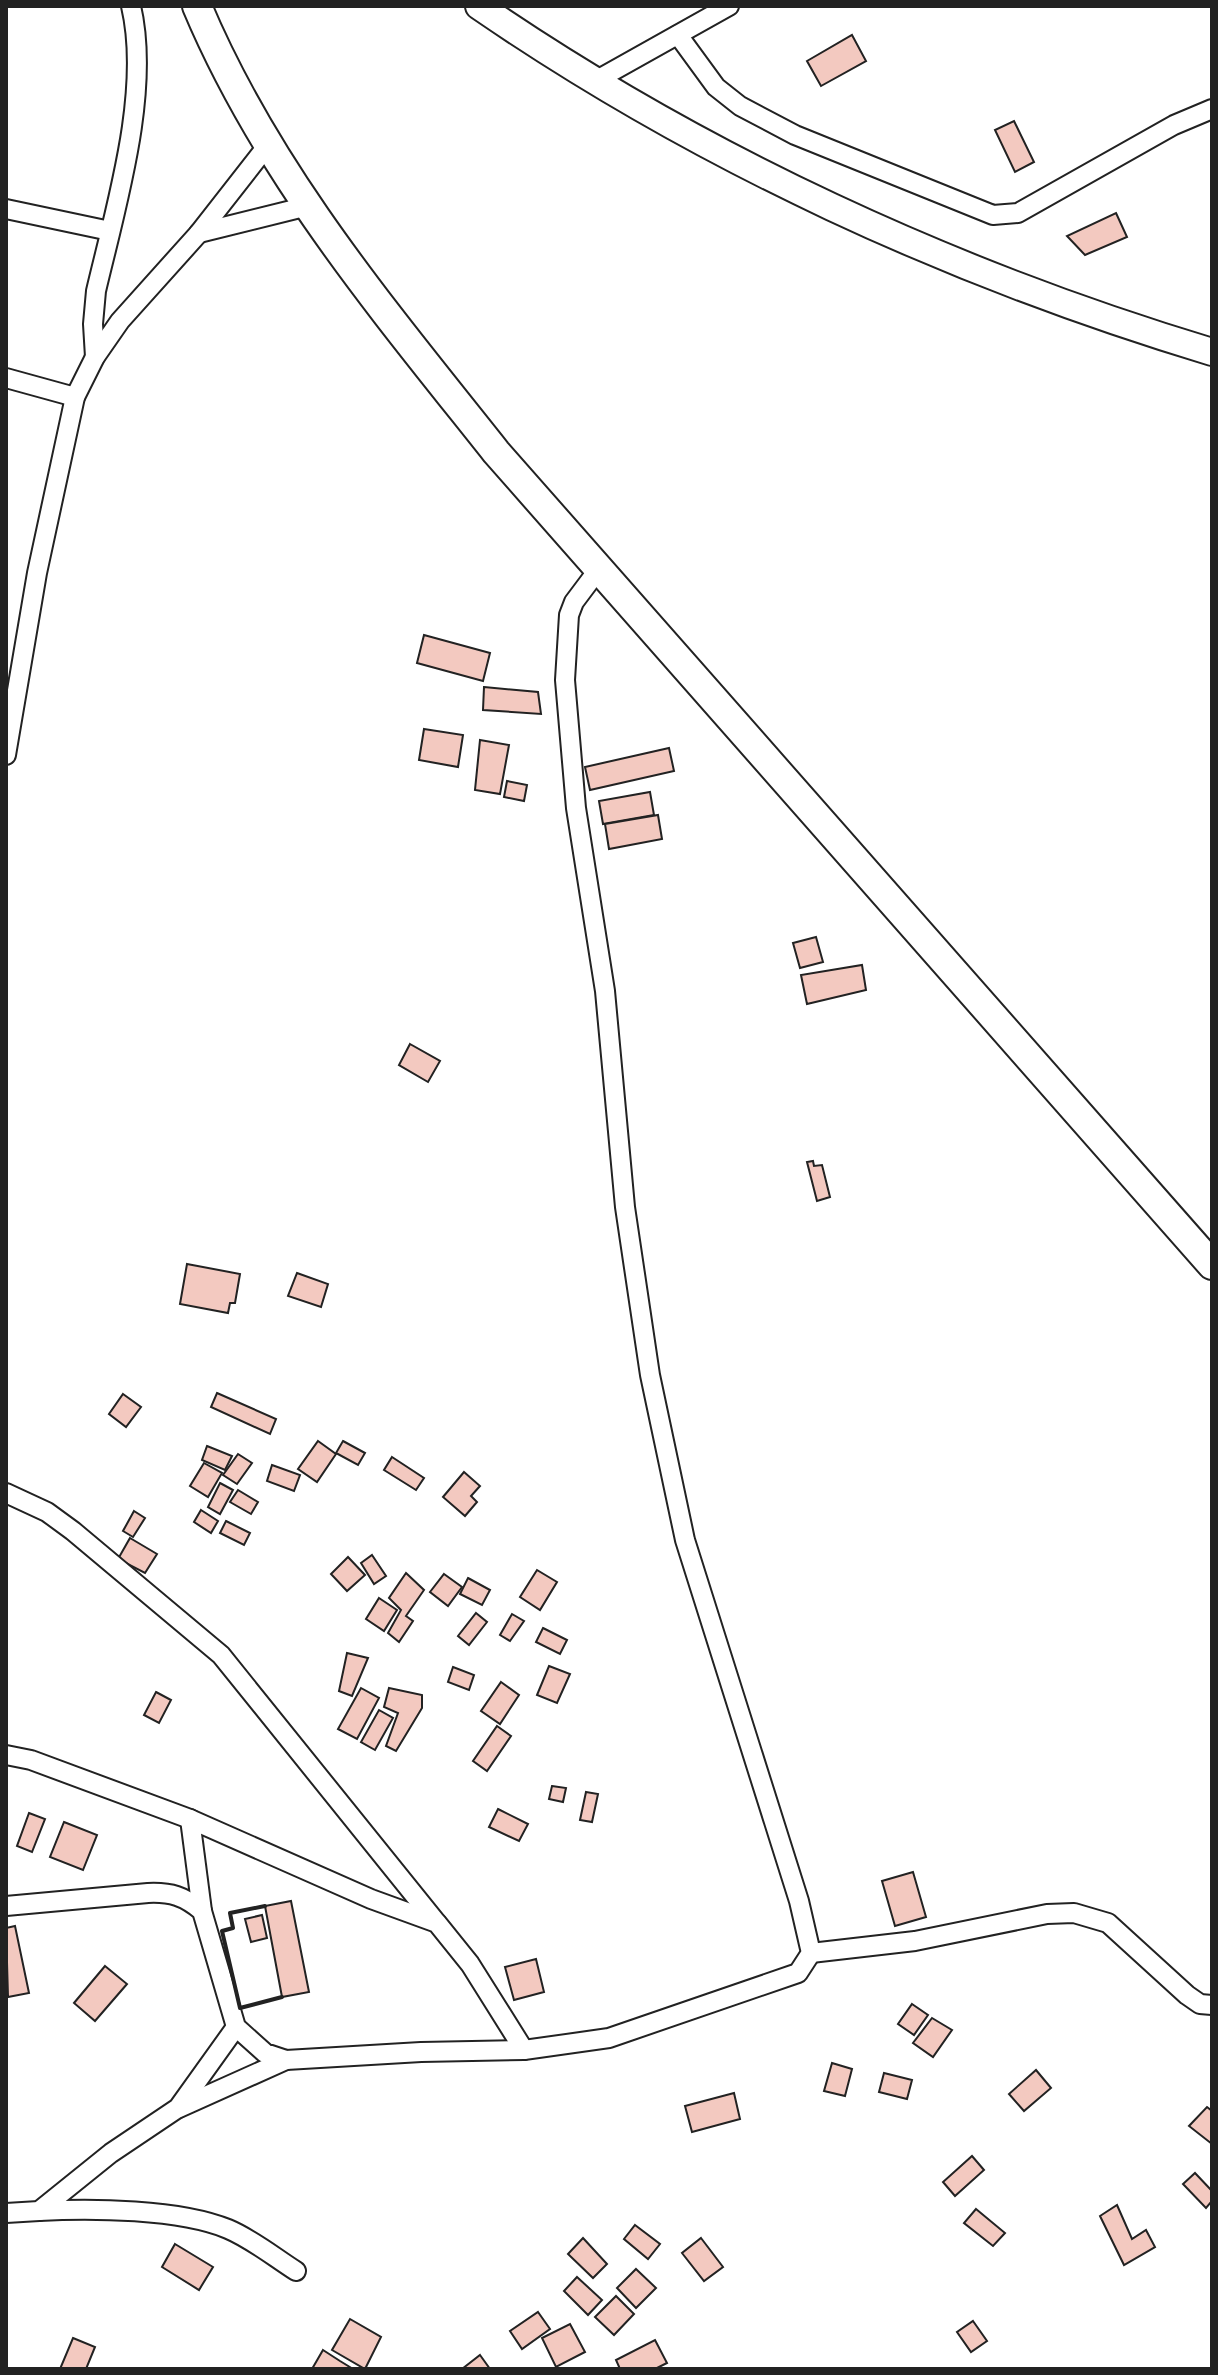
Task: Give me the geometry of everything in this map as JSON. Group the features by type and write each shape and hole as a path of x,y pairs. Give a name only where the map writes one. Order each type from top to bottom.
{"main road":[{"path":"197,6 238,95 267,146 308,206 496,452 1212,1265"},
{"path":"479,6 595,81 789,187 1044,297 1212,352"}],"street":[{"path":"95,357 93,324 96,291 137,91 138,37 131,6"},
{"path":"595,81 729,6"},
{"path":"678,35 716,87 740,106 795,135 993,215 1018,213 1174,125 1212,109"},
{"path":"6,755 9,714 75,397 95,357 267,146"},
{"path":"199,233 308,206"},
{"path":"6,209 110,231"},
{"path":"6,378 75,397"},
{"path":"39,2211 111,2153 178,2108 286,2060 524,2050 609,2038 798,1973 811,1953 799,1901 685,1540 650,1375 625,1207 605,991 576,808 568,723 565,635 574,602 598,570"},
{"path":"6,1493 47,1512 73,1531 221,1655 470,1964 524,2050"},
{"path":"6,1755 31,1760 190,1819 371,1899 437,1923"},
{"path":"190,1819 202,1911 236,2027 265,2053 286,2060"},
{"path":"6,1906 167,1892 190,1901 202,1911"},
{"path":"811,1953 915,1941 1047,1914 1074,1913 1108,1923 1187,1995 1200,2004 1212,2005"},
{"path":"178,2108 236,2027"},
{"path":"6,2213 100,2209 199,2221 228,2229 296,2271"}],"building":[{"path":"852,35 866,61 821,86 807,61"},
{"path":"1014,121 1034,162 1015,172 995,130"},
{"path":"1116,213 1127,237 1085,255 1067,236"},
{"path":"424,635 490,653 483,681 417,663"},
{"path":"484,687 538,692 541,714 483,710"},
{"path":"424,729 463,735 458,767 419,760"},
{"path":"480,740 509,745 500,794 475,790"},
{"path":"669,748 674,771 590,790 585,767"},
{"path":"507,781 527,785 524,801 504,797"},
{"path":"650,792 654,815 603,824 599,801"},
{"path":"658,815 662,839 609,849 605,824"},
{"path":"816,937 823,962 800,968 793,943"},
{"path":"862,965 866,990 807,1004 801,975"},
{"path":"410,1044 440,1061 428,1082 399,1065"},
{"path":"813,1161 814,1166 822,1165 830,1197 817,1201 807,1162"},
{"path":"187,1264 240,1274 235,1303 230,1303 228,1313 180,1304"},
{"path":"297,1273 328,1284 321,1307 288,1296"},
{"path":"217,1393 276,1419 270,1434 211,1407"},
{"path":"123,1394 141,1407 126,1427 109,1414"},
{"path":"318,1441 336,1454 317,1482 298,1469"},
{"path":"343,1441 365,1453 358,1465 336,1453"},
{"path":"207,1446 232,1456 225,1470 202,1460"},
{"path":"238,1454 252,1463 237,1484 223,1475"},
{"path":"392,1457 424,1478 416,1490 384,1470"},
{"path":"204,1463 222,1473 208,1497 190,1486"},
{"path":"272,1465 300,1475 294,1491 267,1481"},
{"path":"464,1472 480,1486 471,1496 477,1502 465,1516 443,1497"},
{"path":"220,1483 233,1490 220,1514 208,1507"},
{"path":"238,1490 258,1502 251,1514 230,1502"},
{"path":"201,1510 218,1521 211,1533 194,1522"},
{"path":"134,1511 145,1518 133,1537 123,1531"},
{"path":"226,1521 250,1533 244,1545 220,1533"},
{"path":"130,1538 157,1554 145,1573 118,1559"},
{"path":"372,1555 386,1576 374,1584 361,1563"},
{"path":"348,1557 365,1575 347,1591 331,1574"},
{"path":"537,1570 557,1582 540,1610 520,1597"},
{"path":"406,1573 424,1590 406,1616 413,1621 399,1642 388,1633 401,1610 389,1598"},
{"path":"444,1574 462,1587 448,1606 430,1592"},
{"path":"468,1578 490,1590 482,1605 460,1594"},
{"path":"379,1598 397,1610 384,1631 366,1619"},
{"path":"476,1613 487,1622 469,1645 458,1636"},
{"path":"512,1614 524,1621 510,1641 500,1635"},
{"path":"543,1628 567,1640 560,1654 536,1642"},
{"path":"347,1653 368,1658 352,1696 339,1691"},
{"path":"549,1666 570,1674 557,1703 537,1695"},
{"path":"453,1667 474,1675 469,1690 448,1682"},
{"path":"501,1682 519,1695 500,1724 481,1711"},
{"path":"361,1688 379,1698 357,1739 338,1729"},
{"path":"389,1688 422,1695 422,1708 396,1751 386,1746 398,1713 384,1707"},
{"path":"156,1692 171,1700 159,1723 144,1715"},
{"path":"379,1710 393,1718 375,1750 361,1742"},
{"path":"497,1726 511,1736 487,1771 473,1761"},
{"path":"552,1786 566,1788 563,1802 549,1799"},
{"path":"586,1792 598,1794 592,1822 580,1820"},
{"path":"498,1809 528,1824 519,1841 489,1827"},
{"path":"29,1813 45,1819 32,1852 17,1846"},
{"path":"64,1822 97,1835 83,1870 50,1857"},
{"path":"913,1872 926,1917 895,1926 882,1881"},
{"path":"291,1901 309,1992 282,1997 265,1906"},
{"path":"262,1915 267,1938 251,1942 245,1919"},
{"path":"15,1926 29,1993 8,1997 6,1928"},
{"path":"536,1959 544,1992 514,2000 505,1967"},
{"path":"105,1966 127,1984 95,2021 74,2003"},
{"path":"912,2004 928,2015 914,2035 898,2024"},
{"path":"932,2018 952,2030 933,2057 913,2043"},
{"path":"832,2063 852,2069 845,2096 824,2091"},
{"path":"1036,2070 1051,2088 1024,2111 1009,2094"},
{"path":"884,2073 912,2080 907,2099 879,2092"},
{"path":"734,2093 740,2119 692,2132 685,2106"},
{"path":"1207,2107 1212,2111 1212,2144 1189,2126"},
{"path":"972,2156 984,2170 955,2196 943,2182"},
{"path":"1195,2173 1212,2191 1212,2201 1206,2208 1183,2184"},
{"path":"1117,2205 1132,2239 1146,2230 1155,2247 1124,2265 1100,2216"},
{"path":"976,2209 1005,2233 993,2246 964,2223"},
{"path":"635,2225 660,2244 648,2259 624,2239"},
{"path":"583,2238 607,2264 593,2278 568,2254"},
{"path":"701,2238 723,2267 704,2281 682,2253"},
{"path":"175,2244 213,2267 199,2290 162,2267"},
{"path":"636,2269 656,2288 636,2308 617,2288"},
{"path":"577,2277 602,2300 588,2315 564,2291"},
{"path":"616,2296 634,2314 614,2335 595,2317"},
{"path":"538,2312 550,2329 522,2349 510,2331"},
{"path":"350,2319 381,2337 365,2369 332,2350"},
{"path":"973,2321 987,2341 971,2352 957,2332"},
{"path":"570,2324 585,2352 556,2367 542,2338"},
{"path":"73,2338 95,2347 86,2369 60,2369"},
{"path":"655,2340 667,2363 655,2369 620,2369 616,2360"},
{"path":"323,2350 340,2361 353,2369 312,2369"},
{"path":"480,2355 490,2369 462,2369"}],"wall":[{"path":"265,1906 230,1913 233,1928 222,1931 240,2008 282,1997"}]}
